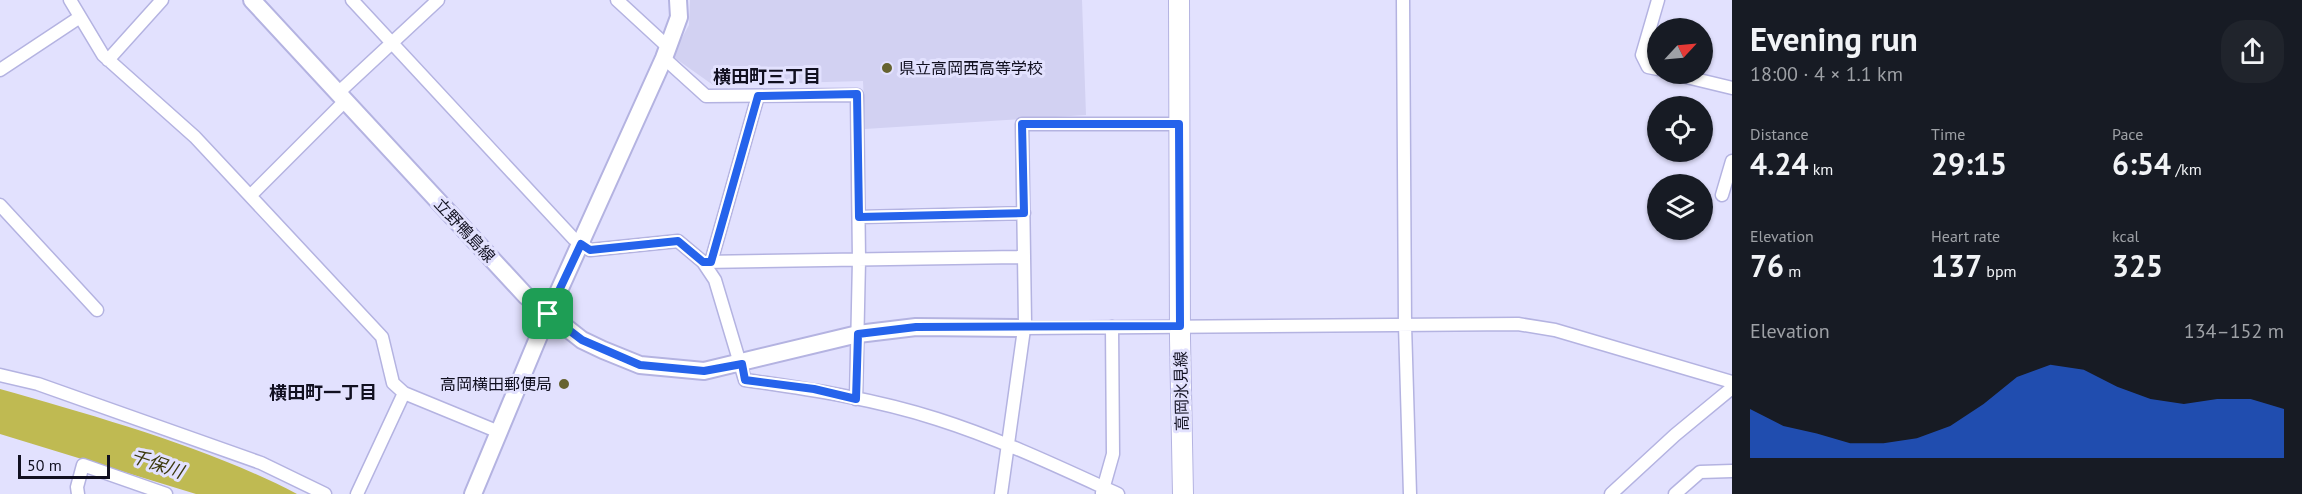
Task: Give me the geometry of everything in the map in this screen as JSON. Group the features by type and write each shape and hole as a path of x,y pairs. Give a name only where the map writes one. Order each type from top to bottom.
{"main road":[{"name":"高岡氷見線","path":"1179,0 1180,326 1184,494"}],"street":[{"path":"70,0 108,60 195,137 382,337 393,383 404,393 499,432"},
{"path":"108,60 162,0"},
{"name":"立野鴨島線","path":"252,0 525,296 582,340 640,365 704,371 742,364 858,334 916,327 1024,328"},
{"path":"352,0 581,244 590,250 678,241 707,262 715,280 745,380 814,389 935,418 1008,444 1102,490 1118,494"},
{"path":"251,195 342,97 438,0"},
{"path":"617,0 706,96 857,94 859,260 856,399"},
{"path":"473,494 548,314 666,53 679,17 678,0"},
{"path":"1403,0 1405,325 1410,494"},
{"path":"1653,18 1658,0"},
{"path":"1,68 80,17"},
{"path":"1647,38 1642,55 1647,65"},
{"path":"1713,83 1732,88"},
{"path":"707,262 758,96"},
{"path":"1001,494 1024,328 1022,124 1179,124"},
{"path":"1722,195 1732,161"},
{"path":"0,205 97,310"},
{"path":"859,217 1024,213"},
{"path":"707,262 1024,257"},
{"path":"1024,328 1518,324 1545,329 1732,382"},
{"path":"1102,490 1113,454 1112,327"},
{"path":"0,375 39,384 261,463 325,494"},
{"path":"1611,494 1675,435 1732,388"},
{"path":"357,494 404,393"},
{"path":"78,494 77,487 83,465 166,494"},
{"path":"1675,494 1700,472 1732,471"}],"shaded area":[{"name":"県立高岡西高等学校","path":"690,0 1082,0 1086,115 865,129 863,81 713,85 672,56 689,25"}],"water":[{"name":"千保川","path":"0,389 152,434 227,462 297,494 196,494 0,434"}],"place":[{"name":"県立高岡西高等学校","path":"887,68"},
{"name":"高岡横田郵便局","path":"564,384"}],"district":[{"name":"横田町三丁目","path":"767,77"},
{"name":"横田町一丁目","path":"323,393"}],"route":[{"path":"857,94 859,217 1024,213 1022,124 1179,124 1180,326 916,327 858,334 856,399 814,389 745,380 742,364 704,371 640,365 582,340 548,314 581,244 590,250 678,241 703,262 711,262 758,96 857,94"}]}
